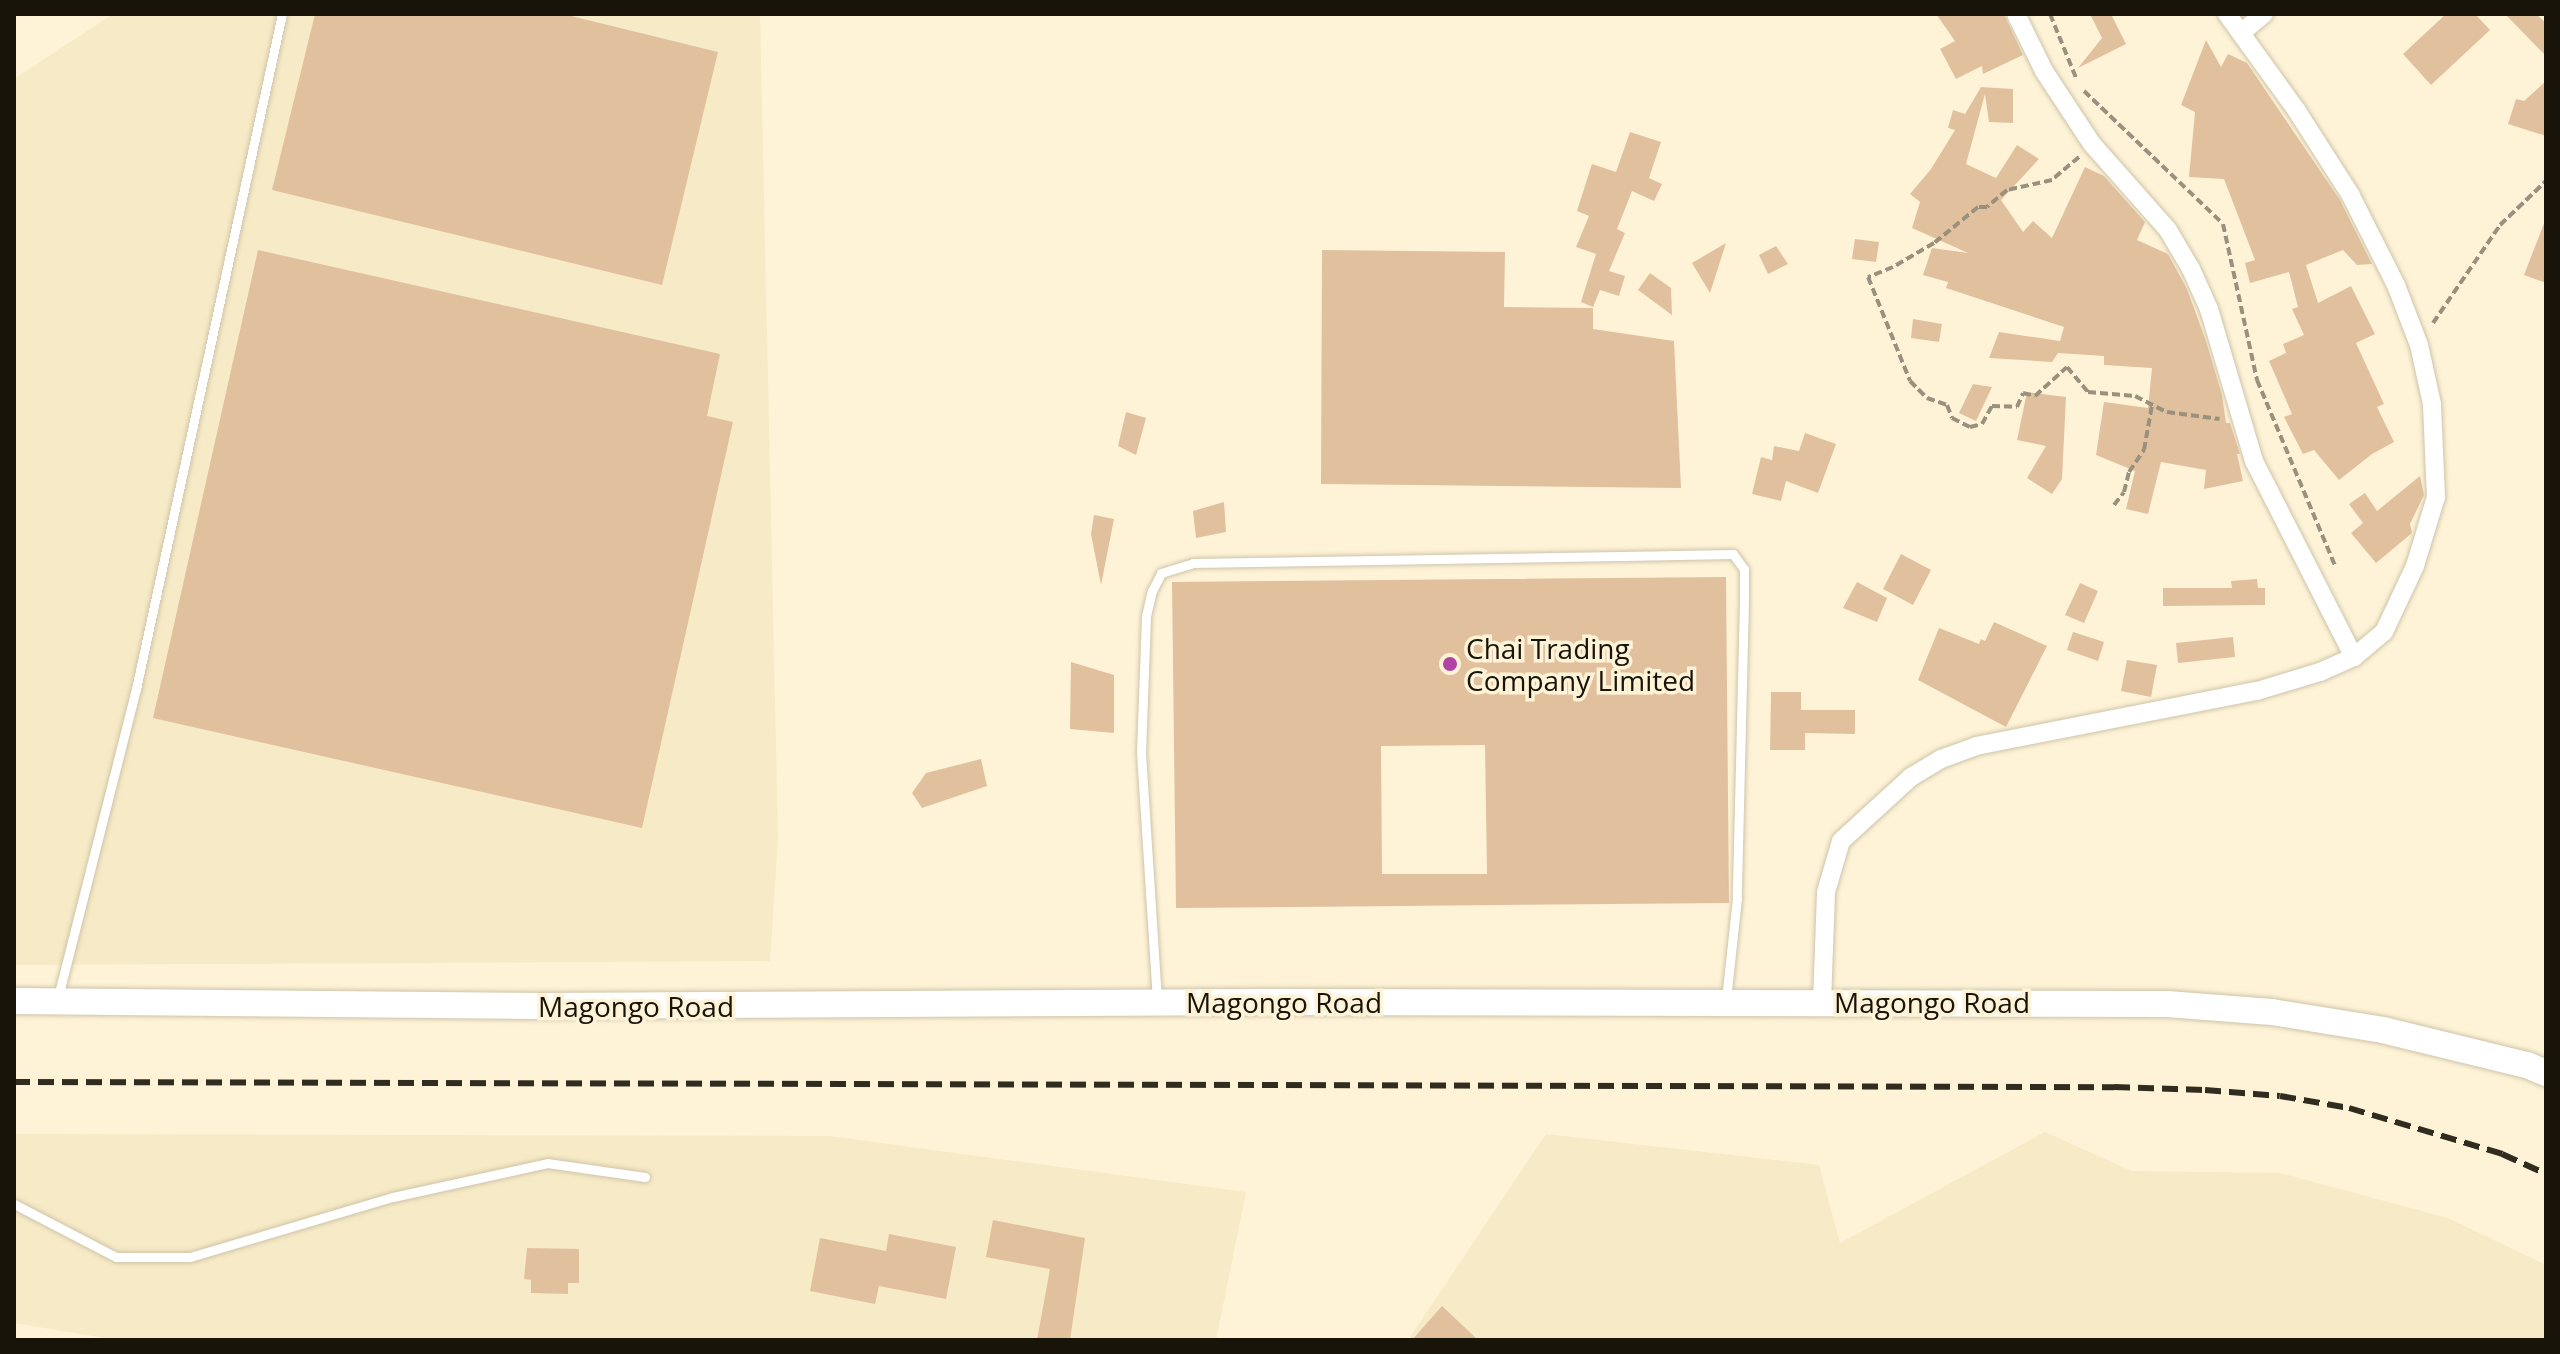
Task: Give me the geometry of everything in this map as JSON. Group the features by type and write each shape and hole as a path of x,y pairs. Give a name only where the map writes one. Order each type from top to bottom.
{"street":[{"path":"2016,14 2044,71 2092,144 2168,230 2191,269 2209,309 2254,461 2354,657"},
{"path":"1822,1002 1826,892 1831,865 1841,841 1911,777 1941,759 1976,746 2257,691 2320,672 2354,657 2384,632 2424,544 2436,497 2432,404 2419,345 2396,285 2350,194 2297,111 2227,14"},
{"path":"2241,33 2264,14"},
{"name":"Magongo Road","path":"14,1001 541,1006 1725,1002 2167,1004 2272,1012 2383,1030 2527,1065 2546,1073"}],"lane":[{"path":"57,1001 136,689 282,14"},
{"path":"1157,1003 1141,753 1146,616 1152,591 1161,573 1193,563 1733,554 1744,569 1744,591 1737,898 1725,1002"},
{"path":"14,1204 116,1257 190,1257 393,1197 547,1163 645,1177"}],"path":[{"path":"2092,144 2052,180 2007,190 1987,207 1978,207 1934,243 1893,267 1868,277 1910,381 1927,398 1947,405 1952,418 1970,427 1982,424 1992,406 2017,407 2023,393 2035,396 2067,367 2088,392 2135,396 2167,412 2210,420 2242,415"},
{"path":"2419,345 2500,225 2546,181"},
{"path":"2114,505 2124,492 2129,472 2144,450 2152,405"}],"shaded area":[{"path":"113,14 760,14 778,840 770,961 14,965 14,79"},
{"path":"2045,1132 2132,1171 2280,1173 2448,1218 2546,1265 2546,1340 1408,1340 1546,1134 1819,1165 1840,1243"},
{"path":"14,1134 829,1136 1246,1192 1216,1340 117,1340 14,1323"}],"building":[{"path":"315,14 563,14 718,52 662,285 272,190"},
{"path":"1936,14 2004,14 2023,55 1983,74 1982,66 1956,79 1940,49 1955,41"},
{"path":"2090,14 2111,14 2126,44 2078,68 2102,38"},
{"path":"2446,14 2475,14 2490,30 2431,85 2403,54"},
{"path":"2505,14 2536,14 2546,23 2546,56"},
{"path":"2206,40 2221,67 2228,54 2247,63 2340,200 2372,264 2357,265 2343,250 2306,265 2318,303 2351,286 2375,334 2356,343 2384,404 2377,407 2394,442 2372,454 2339,480 2314,450 2303,454 2284,417 2292,414 2269,361 2286,353 2283,344 2304,335 2292,309 2298,307 2289,272 2250,283 2245,263 2255,260 2224,179 2189,177 2195,112 2181,105"},
{"path":"2546,81 2546,136 2508,124 2516,99 2524,101"},
{"path":"1981,87 2013,89 2013,123 1989,122 1985,94 1966,164 1996,178 2017,145 2039,159 2001,200 2023,232 2033,221 2052,238 2085,167 2104,176 2145,222 2137,240 2168,254 2187,289 2206,341 2222,395 2226,423 2230,423 2240,454 2237,454 2243,481 2204,489 2206,470 2161,462 2148,514 2126,509 2135,471 2096,455 2104,402 2148,408 2152,368 2104,365 2104,356 2058,353 2052,362 1989,358 1999,332 2060,341 2064,327 1946,288 1948,282 1923,275 1932,248 1968,253 1912,228 1920,202 1910,194 1931,169 1955,130 1948,128 1953,110 1965,114"},
{"path":"1630,132 1661,142 1649,178 1662,184 1654,201 1632,191 1617,229 1625,233 1609,271 1625,276 1619,296 1600,290 1593,307 1581,302 1596,254 1576,247 1589,216 1577,211 1592,164 1616,172"},
{"path":"2546,221 2546,283 2524,275"},
{"path":"1855,239 1879,242 1876,262 1852,259"},
{"path":"1726,243 1710,293 1692,263"},
{"path":"1776,246 1788,264 1768,274 1759,255"},
{"path":"258,250 720,354 707,416 733,422 642,828 153,718"},
{"path":"1322,250 1505,252 1504,307 1593,308 1593,329 1674,341 1681,488 1321,484"},
{"path":"1650,273 1671,288 1672,315 1638,290"},
{"path":"1913,319 1942,324 1939,342 1911,338"},
{"path":"1973,384 1992,387 1976,421 1959,413"},
{"path":"2027,392 2066,397 2062,479 2052,494 2027,478 2046,446 2017,440"},
{"path":"1126,412 1146,418 1136,455 1118,446"},
{"path":"1805,433 1836,444 1818,493 1786,481 1781,501 1752,494 1761,457 1772,460 1774,446 1799,451"},
{"path":"2420,476 2424,495 2410,524 2412,533 2376,563 2351,533 2363,523 2349,504 2365,493 2377,511"},
{"path":"1224,502 1226,532 1196,538 1193,511"},
{"path":"1094,515 1114,519 1101,585 1091,534"},
{"path":"1901,554 1931,570 1913,605 1883,589"},
{"name":"Chai Trading Company Limited","path":"1726,577 1729,903 1176,908 1172,582","holes":["1485,745 1487,874 1382,874 1381,746"]},
{"path":"2257,579 2258,588 2265,588 2265,605 2163,606 2163,588 2232,588 2231,581"},
{"path":"1857,582 1887,598 1877,622 1843,608"},
{"path":"2080,583 2098,591 2084,623 2065,615"},
{"path":"1994,622 2047,646 2006,727 1918,680 1939,628 1979,644 1981,639 1985,641"},
{"path":"2073,632 2104,642 2098,661 2067,650"},
{"path":"2233,637 2235,657 2178,663 2176,643"},
{"path":"2127,660 2157,665 2151,697 2121,691"},
{"path":"1071,662 1114,675 1114,733 1070,729"},
{"path":"1771,692 1801,692 1801,710 1855,710 1855,734 1805,733 1805,750 1770,750"},
{"path":"981,759 987,786 922,808 912,793 926,773"},
{"path":"993,1220 1085,1238 1070,1340 1037,1340 1050,1269 986,1257"},
{"path":"889,1234 956,1247 946,1299 879,1286 875,1304 810,1291 820,1238 886,1251"},
{"path":"527,1248 579,1249 579,1283 568,1283 568,1294 531,1293 531,1280 524,1279"},
{"path":"1442,1306 1478,1340 1412,1340"}],"railway":[{"path":"14,1082 2114,1087 2205,1090 2280,1096 2349,1108 2502,1154 2546,1174"}],"place":[{"name":"Chai Trading Company Limited","path":"1450,664"}]}
